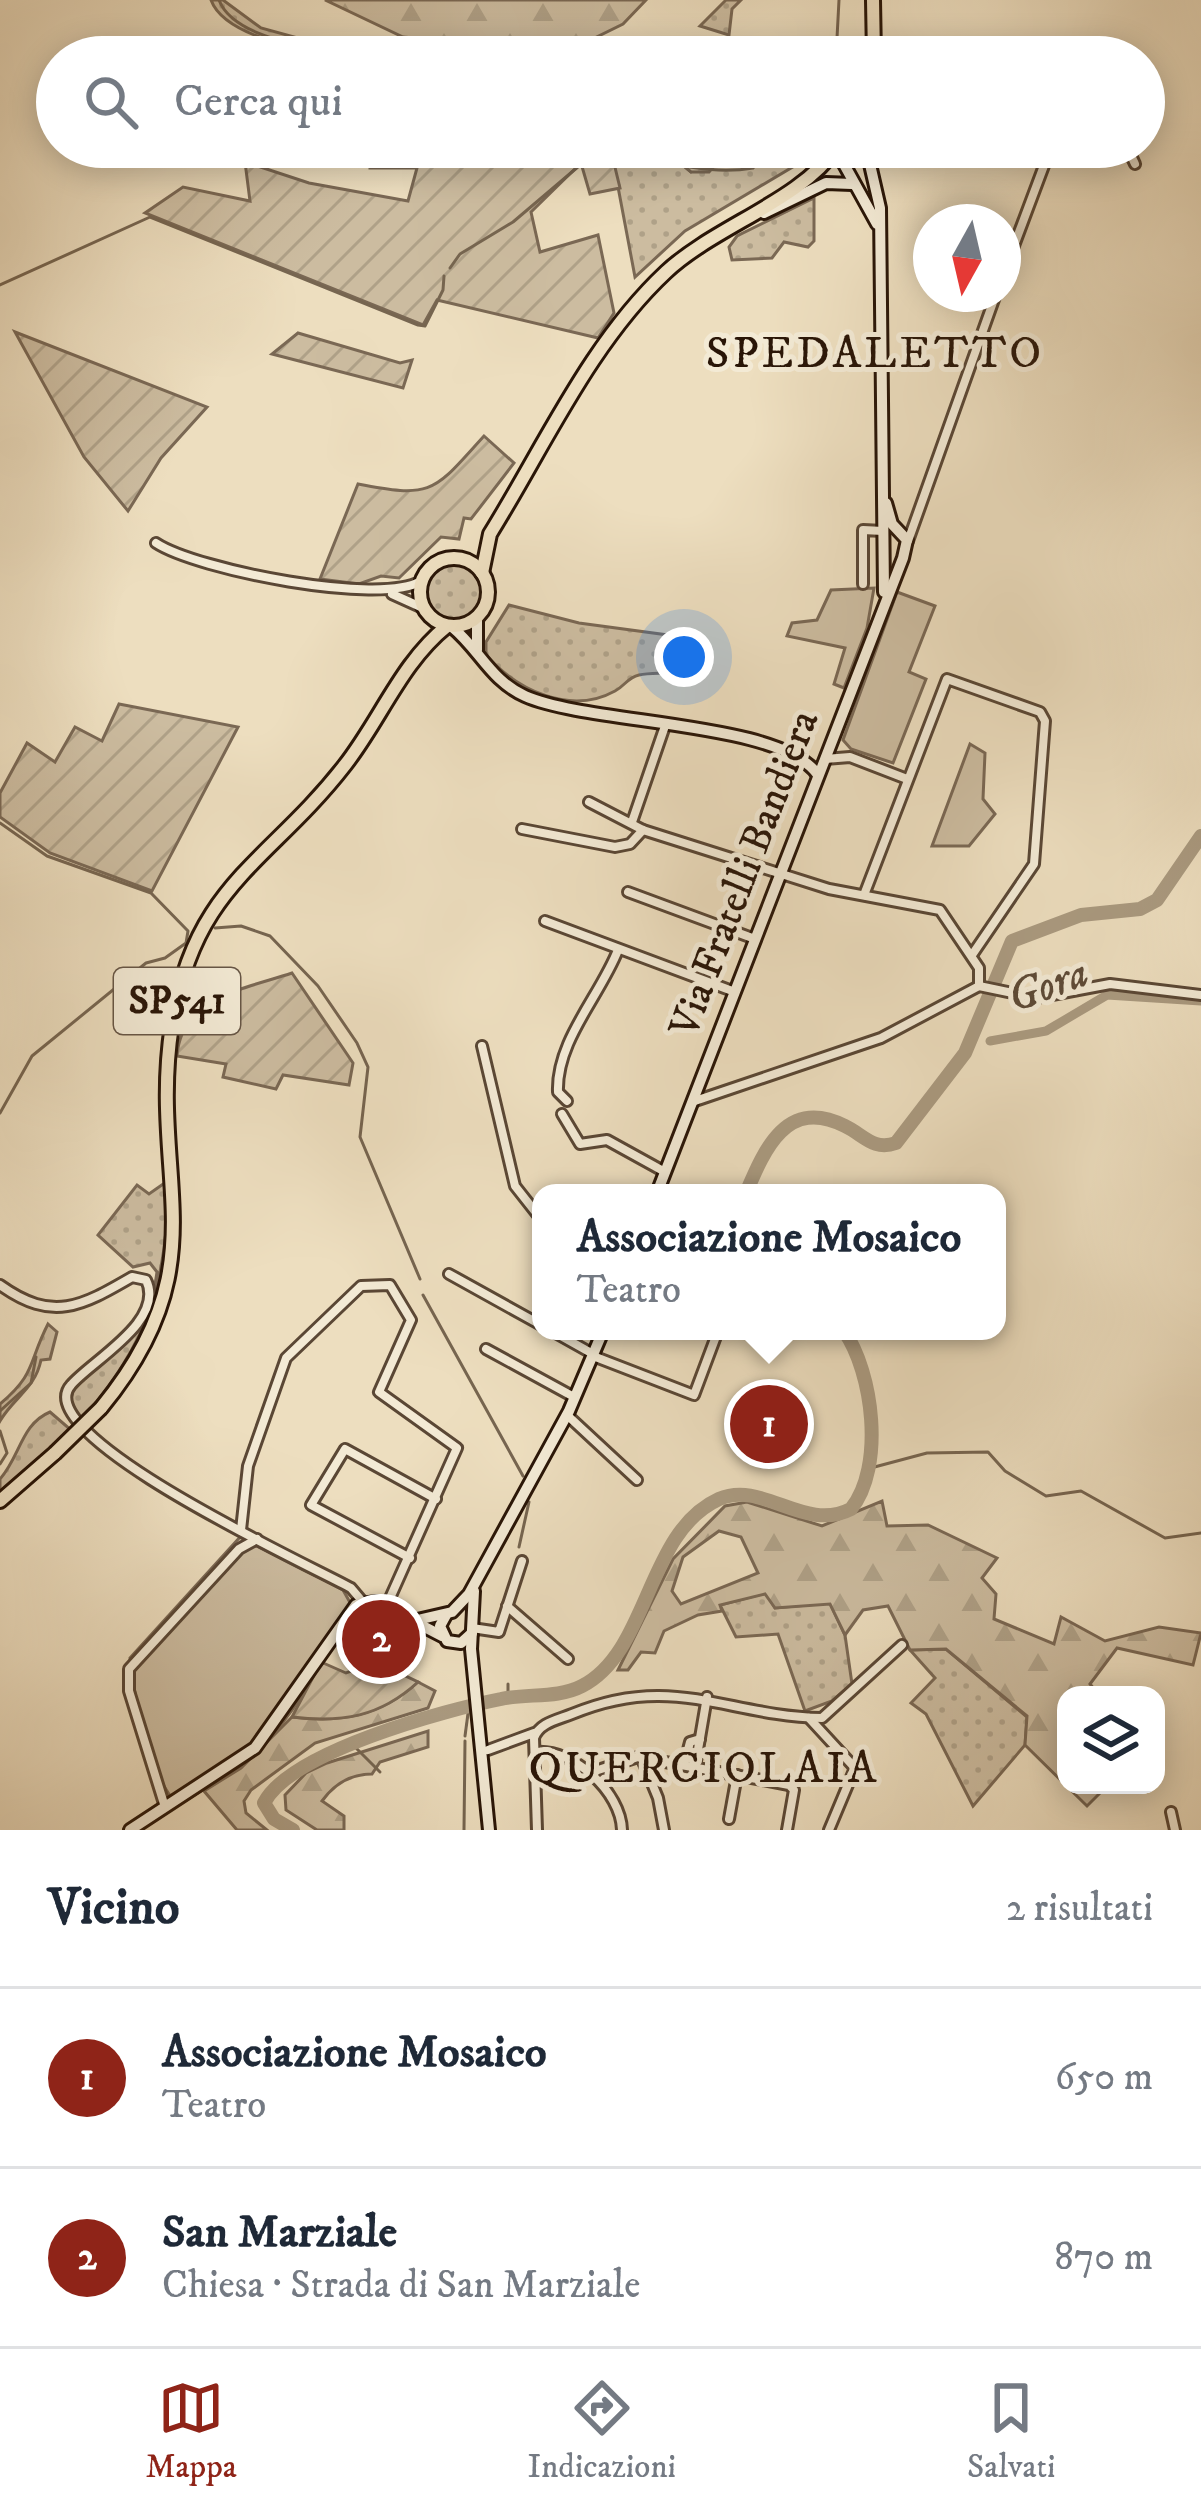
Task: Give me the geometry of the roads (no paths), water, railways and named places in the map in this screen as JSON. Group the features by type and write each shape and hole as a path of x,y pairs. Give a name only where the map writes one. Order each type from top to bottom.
{"main road":[{"path":"873,0 873,36"},
{"path":"477,653 477,618 487,601 482,573 490,534 623,319 668,270 704,241 818,168"},
{"path":"750,219 814,182 825,168"},
{"name":"Via Fratelli Bandiera","path":"847,168 879,232"},
{"name":"Via Fratelli Bandiera","path":"871,168 879,232 884,599"},
{"path":"704,241 826,183 852,184"},
{"name":"Via Fratelli Bandiera","path":"660,1184 901,563 904,538 886,503"},
{"path":"421,580 436,563 459,558 490,534"},
{"path":"885,534 904,538"},
{"path":"459,558 482,573"},
{"path":"885,561 901,563"},
{"name":"SP541","path":"416,654 424,610 421,580"},
{"path":"424,610 449,626 494,677 527,697 825,758"},
{"name":"SP541","path":"0,1502 101,1408 146,1342 170,1271 176,1223 170,1043 177,1001 198,939 234,880 346,763 416,654 449,626 477,618"},
{"path":"788,753 818,775"},
{"path":"445,1638 449,1613 476,1582 576,1398 599,1340"},
{"path":"476,1582 473,1668 486,1830"},
{"path":"130,1830 255,1748 290,1705 343,1619 362,1601 386,1607 461,1643 472,1628"},
{"path":"413,1622 449,1613 472,1628"},
{"path":"445,1638 473,1668"}],"street":[{"path":"1021,227 1043,168"},
{"path":"904,538 989,312"},
{"path":"863,584 863,530 885,534"},
{"path":"156,543 223,566 380,591 401,590 421,580"},
{"path":"380,591 424,610"},
{"path":"863,895 947,678 1037,711 1045,721 1033,868 971,955"},
{"path":"632,822 665,726"},
{"path":"833,737 850,757"},
{"path":"825,758 850,757 907,779"},
{"path":"589,802 643,830 780,874 940,910 971,955 983,987"},
{"path":"522,829 615,847 630,844 643,830"},
{"path":"628,892 755,939"},
{"path":"545,921 734,992"},
{"path":"567,1101 558,1092 560,1066 618,950"},
{"path":"691,1102 881,1038 983,987 1040,998 1120,984 1201,995"},
{"path":"482,1046 515,1186 532,1208"},
{"path":"562,1114 580,1144 607,1140 665,1172"},
{"path":"448,1274 532,1320"},
{"path":"0,1285 37,1305 67,1307 90,1303 132,1277 147,1282 148,1298 134,1325 118,1347 69,1387 66,1412 109,1455 352,1588 362,1601"},
{"path":"241,1530 250,1459 288,1355 366,1284 392,1286 411,1320 380,1392 457,1446 386,1607"},
{"path":"567,1340 694,1395 715,1340"},
{"path":"486,1349 576,1398"},
{"path":"567,1414 637,1480"},
{"path":"410,1558 311,1505 341,1451 348,1450 436,1499"},
{"path":"166,1808 130,1694 129,1669 236,1552 257,1538"},
{"path":"472,1628 498,1633 522,1561"},
{"path":"507,1606 568,1659"},
{"path":"488,1750 605,1702 669,1693 808,1717 833,1711 902,1645"},
{"path":"690,1766 691,1741 700,1739 706,1697"},
{"path":"808,1717 855,1768 829,1830"},
{"path":"535,1732 537,1830"},
{"path":"536,1752 563,1754 589,1773 618,1810 622,1830"},
{"path":"589,1773 641,1758 794,1787 787,1830"},
{"path":"641,1758 659,1801 664,1830"},
{"path":"729,1820 737,1775"},
{"path":"1172,1812 1175,1830"}],"waterway":[{"path":"219,0 240,24 267,36"},
{"path":"837,36 839,0"},
{"path":"450,268 460,254 513,222 577,168"},
{"path":"702,168 753,168"},
{"path":"0,285 150,217 418,325 425,326 443,290 444,276"},
{"path":"0,823 47,856 151,893 188,931 186,943 165,958 146,963 32,1056 0,1113"},
{"path":"750,1184 770,1144 793,1123 808,1118 845,1126 875,1144 896,1143 965,1053 1012,941 1081,915 1140,909 1157,900 1201,836"},
{"path":"215,928 241,926 270,936 318,986 357,1043 368,1067 360,1137 420,1279"},
{"name":"Gora","path":"990,1041 1046,1031 1107,995 1201,1001"},
{"path":"423,1295 523,1476"},
{"path":"293,1830 274,1819 264,1803 279,1784 304,1767 371,1736 444,1713 501,1699 572,1690 604,1669 622,1647 676,1537 695,1515 719,1499 752,1496 817,1515 851,1509 868,1469 871,1420 862,1370 849,1340"},
{"path":"0,1411 31,1383 36,1357"},
{"path":"0,1431 7,1453 0,1464"},
{"path":"867,1469 927,1453 988,1452 1005,1471 1046,1496 1081,1491 1165,1538 1201,1533"},
{"path":"519,1547 529,1502"},
{"path":"508,1684 508,1697"},
{"name":"Gora","path":"465,1736 469,1706"},
{"name":"Gora","path":"464,1830 465,1741"},
{"path":"352,1744 380,1772"}],"place":[{"name":"Associazione Mosaico","path":"769,1424"},
{"name":"San Marziale","path":"381,1639"}],"district":[{"name":"SPEDALETTO","path":"875,354"},
{"name":"QUERCIOLAIA","path":"704,1769"}]}
